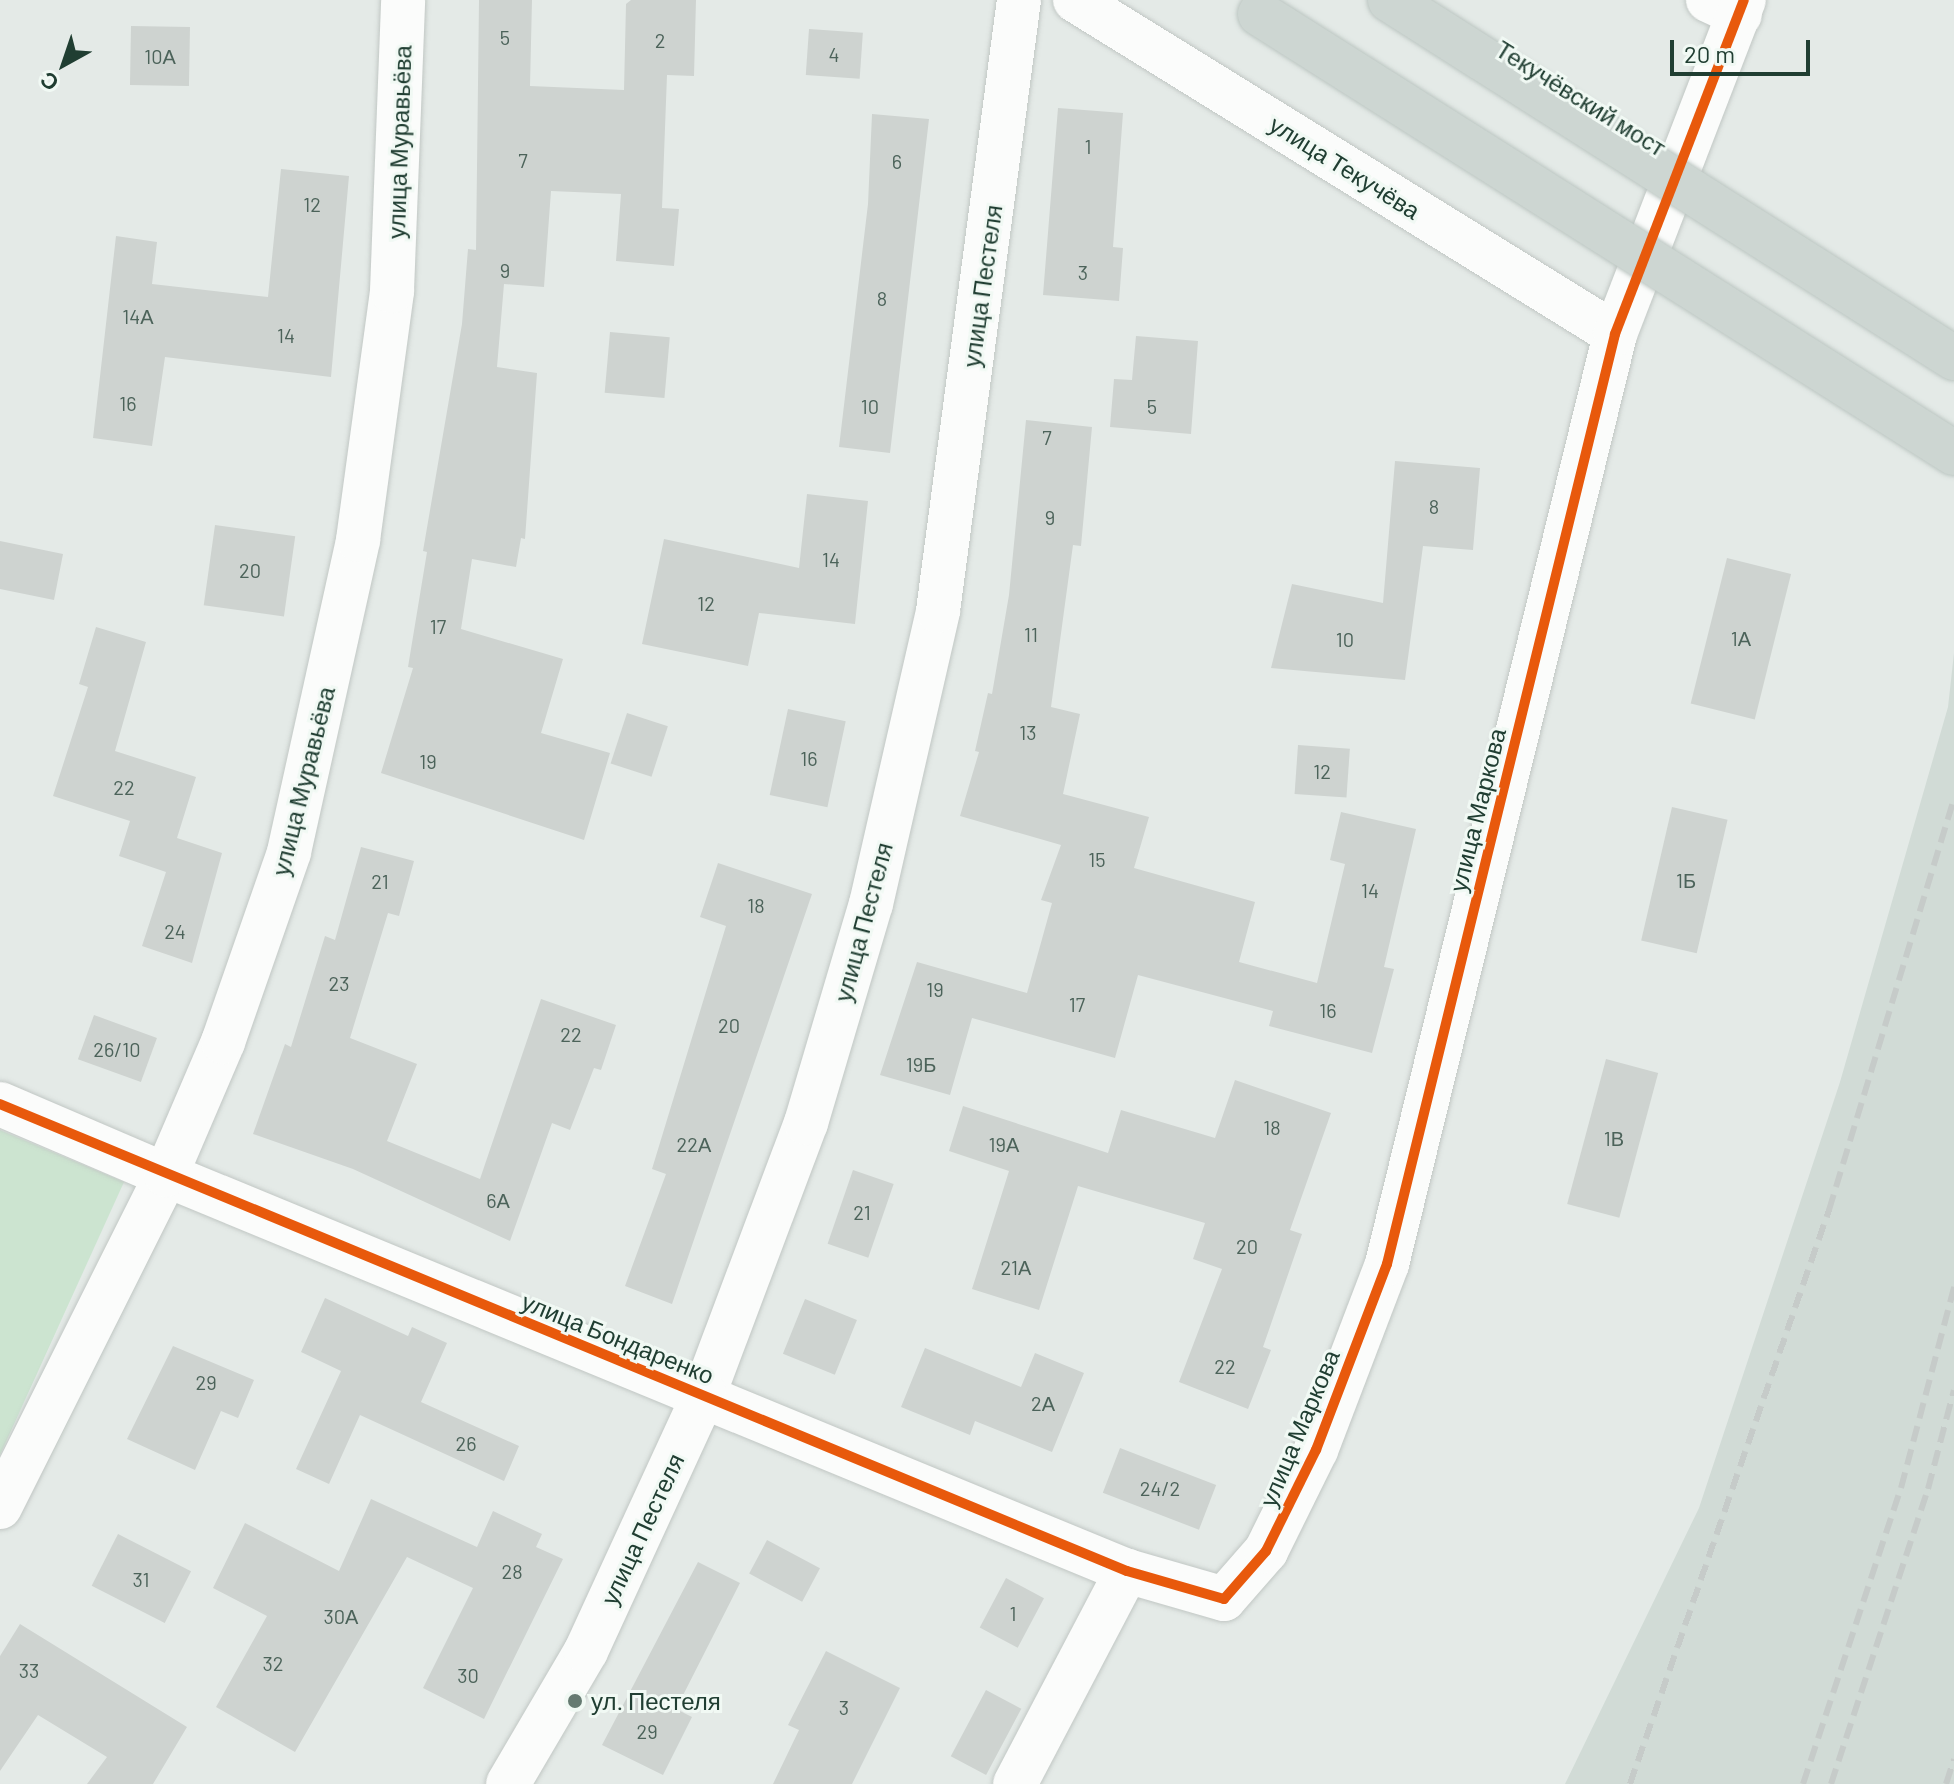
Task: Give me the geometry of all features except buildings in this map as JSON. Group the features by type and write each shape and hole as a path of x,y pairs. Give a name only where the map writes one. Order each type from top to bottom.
{"main road":[{"name":"Текучёвский мост","path":"1390,0 1954,358"},
{"path":"1260,14 1954,453"}],"street":[{"name":"улица Муравьёва","path":"0,1507 166,1175 223,1042 289,852 358,540 392,291 403,0"},
{"name":"улица Пестеля","path":"508,1784 586,1651 704,1394 806,1123 871,904 934,626 1019,0"},
{"name":"улица Текучёва","path":"1075,0 1615,334"},
{"name":"улица Маркова","path":"1224,1599 1266,1551 1316,1450 1387,1264 1615,334 1731,5"},
{"name":"улица Бондаренко","path":"0,1104 1127,1571 1224,1599"},
{"path":"1015,1784 1127,1571"}],"shaded area":[{"path":"1954,653 1954,1784 1565,1784 1699,1508 1840,1082 1948,707"}],"green space":[{"path":"0,1130 124,1182 0,1455"}],"railway":[{"path":"1630,1784 1829,1210 1954,799"},
{"path":"1803,1784 1901,1488 1954,1287"},
{"path":"1831,1784 1928,1489 1954,1390"},
{"path":"1946,1784 1954,1759"}],"cycle path":[{"path":"0,1104 1127,1571 1224,1599 1266,1551 1316,1450 1387,1264 1615,334 1744,0"}],"place":[{"name":"ул. Пестеля","path":"575,1701"}]}
